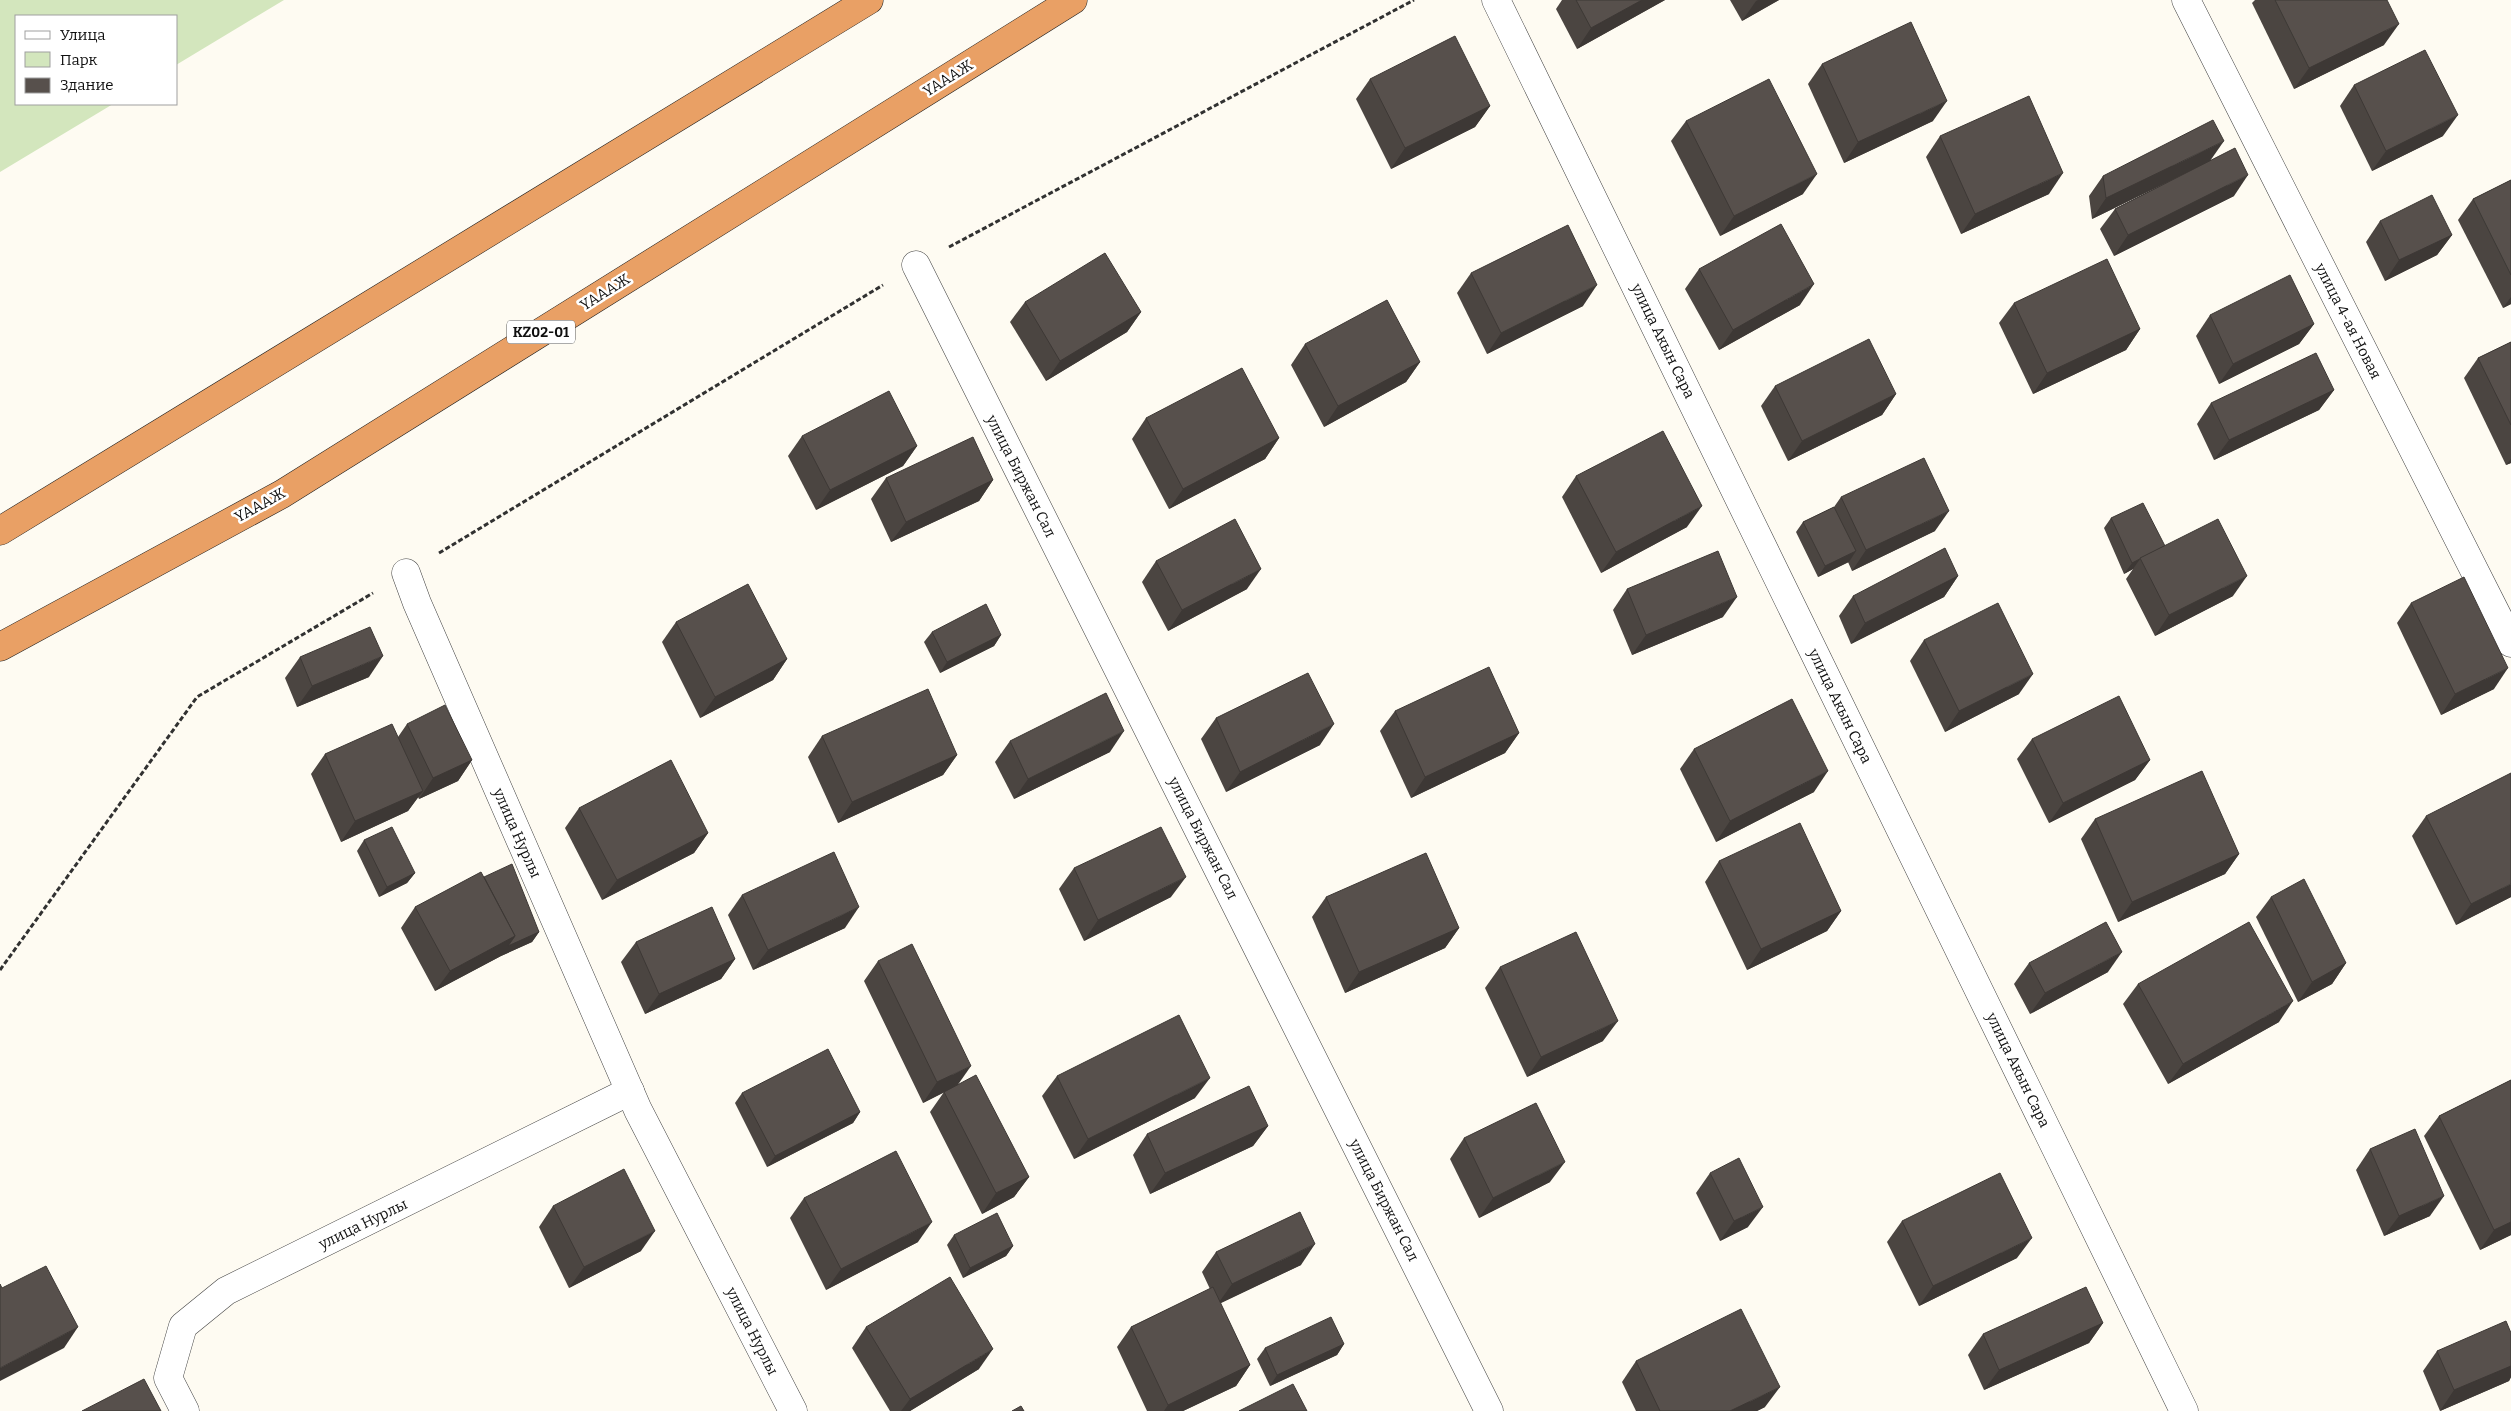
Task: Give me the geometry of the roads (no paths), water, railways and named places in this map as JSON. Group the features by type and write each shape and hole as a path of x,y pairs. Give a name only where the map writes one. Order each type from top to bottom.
{"highway":[{"path":"0,531 869,0"},
{"name":"ҮАААЖ","path":"0,646 282,494 1073,0"}],"street":[{"name":"улица Акын Сара","path":"1496,0 2184,1411"},
{"name":"улица 4-ая Новая","path":"2186,0 2511,643"},
{"name":"улица Биржан Сал","path":"916,265 1489,1411"},
{"name":"улица Нурлы","path":"406,573 421,612 630,1091 793,1411"},
{"name":"улица Нурлы","path":"185,1411 168,1378 183,1326 226,1291 630,1091"}]}
